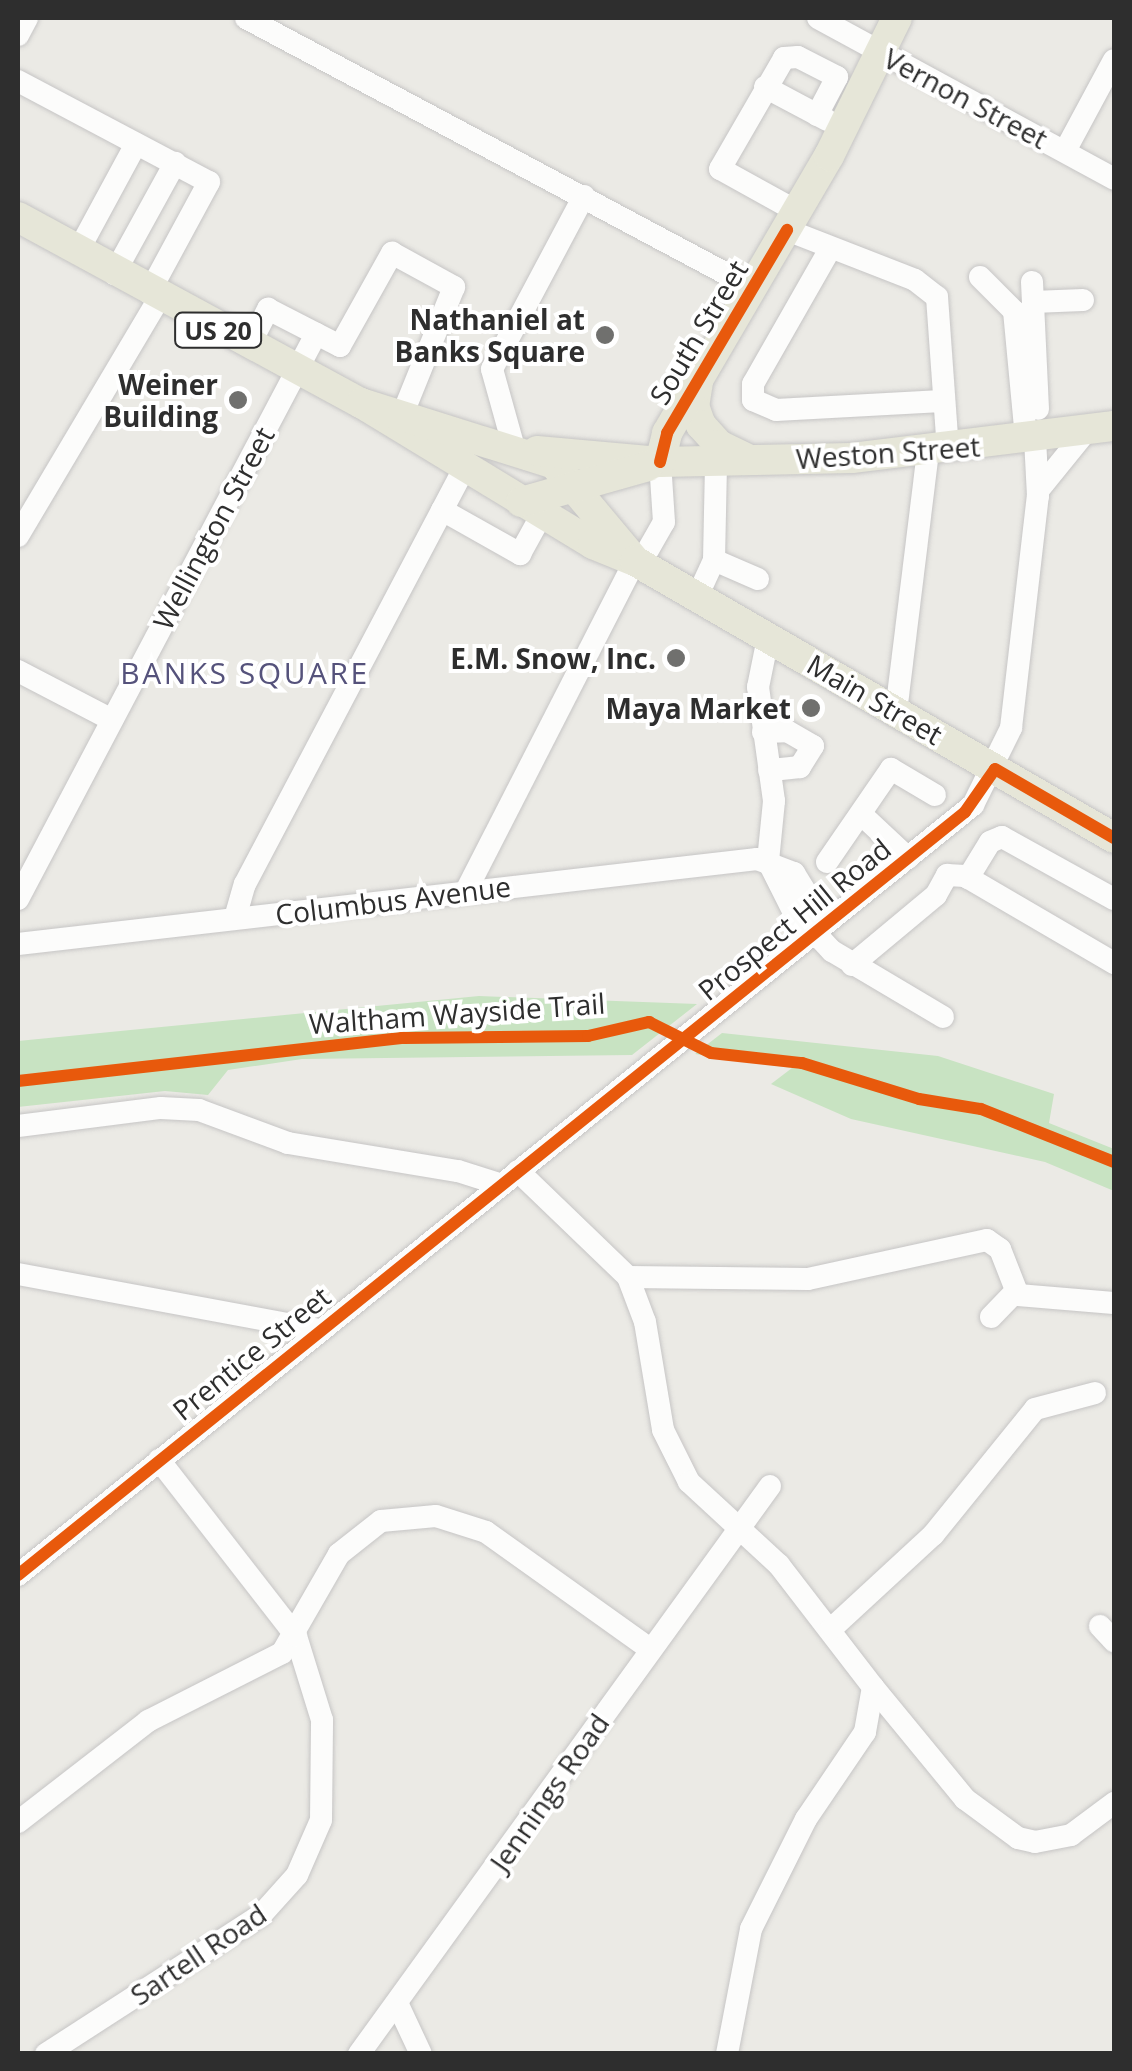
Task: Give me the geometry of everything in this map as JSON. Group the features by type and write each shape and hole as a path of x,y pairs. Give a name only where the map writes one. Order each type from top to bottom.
{"main road":[{"name":"South Street","path":"660,462 667,433 792,221 830,122 882,52 897,18"},
{"name":"Main Street","path":"18,217 154,296 361,403 464,468 559,494 637,562"},
{"path":"699,378 694,399 701,426 726,449 756,460"},
{"name":"Main Street","path":"361,403 401,418 514,448 559,494 637,562 1114,838"},
{"name":"Weston Street","path":"559,494 660,462 938,451 1101,428"}],"street":[{"path":"18,35 27,18"},
{"path":"246,18 754,288"},
{"name":"Vernon Street","path":"818,18 1114,178"},
{"path":"765,87 830,122 837,77 791,55 765,87 720,170 830,249 915,280 937,297 943,394 938,451 896,712"},
{"path":"1064,152 1114,60"},
{"path":"18,82 209,182 154,296 18,536"},
{"path":"77,252 136,144"},
{"path":"114,274 175,164"},
{"path":"514,448 492,369 584,196"},
{"path":"830,249 753,384 753,400 776,410 943,394"},
{"path":"249,346 268,309 340,346 392,253 454,286 401,418"},
{"path":"980,277 1014,310 1034,438"},
{"path":"1034,438 1032,292 1083,300"},
{"name":"Wellington Street","path":"18,899 316,334"},
{"path":"1038,496 1050,468 1101,428"},
{"name":"Prospect Hill Road","path":"508,1178 973,805 995,768 1012,722 1038,496 1034,438"},
{"path":"698,597 714,560 716,461"},
{"path":"466,892 637,562 664,522 660,462"},
{"path":"235,918 245,884 464,468"},
{"path":"442,510 520,554 559,494"},
{"path":"714,560 758,579"},
{"path":"768,638 758,688 774,808 768,861 797,876 816,909 814,930 852,965 943,1017"},
{"path":"18,671 112,720"},
{"path":"763,732 787,731 813,746 801,766 769,770"},
{"path":"827,862 862,816 891,768 935,795"},
{"path":"862,816 957,876 1114,963"},
{"path":"852,965 926,904 990,842 1002,837 1114,899"},
{"name":"Columbus Avenue","path":"18,944 768,861"},
{"path":"18,1126 161,1108 199,1110 288,1144 508,1178 628,1278 645,1322 657,1407 673,1456 707,1502 779,1566 964,1799 1000,1830 1035,1842 1072,1834 1114,1803"},
{"name":"Prentice Street","path":"18,1575 508,1178"},
{"path":"628,1278 808,1279 983,1240 1000,1249 1014,1293"},
{"path":"18,1274 320,1330"},
{"path":"1014,1293 1114,1303"},
{"path":"992,1317 1014,1293"},
{"path":"831,1629 934,1535 1035,1409 1095,1393"},
{"name":"Sartell Road","path":"46,2054 240,1931 298,1875 326,1790 316,1690 296,1636 159,1460"},
{"name":"Jennings Road","path":"359,2054 770,1486"},
{"path":"18,1822 125,1737 176,1705 266,1665 296,1636 327,1573 358,1534 381,1522 436,1516 486,1532 650,1649"},
{"path":"727,2054 751,1929 806,1819 864,1732 872,1687"},
{"path":"398,2005 421,2054"}],"green space":[{"path":"479,996 697,1004 632,1055 302,1059 228,1070 208,1095 165,1091 18,1107 18,1041"},
{"path":"722,1033 938,1056 1054,1094 1049,1123 1114,1149 1114,1191 1045,1162 851,1119 771,1084 792,1068 695,1054"}],"cycle path":[{"path":"660,462 667,433 787,230"},
{"path":"18,1575 965,812 995,769 1114,838"},
{"name":"Waltham Wayside Trail","path":"18,1081 404,1038 588,1036 649,1022 711,1053 802,1063 919,1099 981,1109 1114,1162"}],"place":[{"name":"Nathaniel at Banks Square","path":"605,335"},
{"name":"Weiner Building","path":"238,400"},
{"name":"E.M. Snow, Inc.","path":"676,658"},
{"name":"Maya Market","path":"811,708"}],"district":[{"name":"BANKS SQUARE","path":"245,673"}]}
